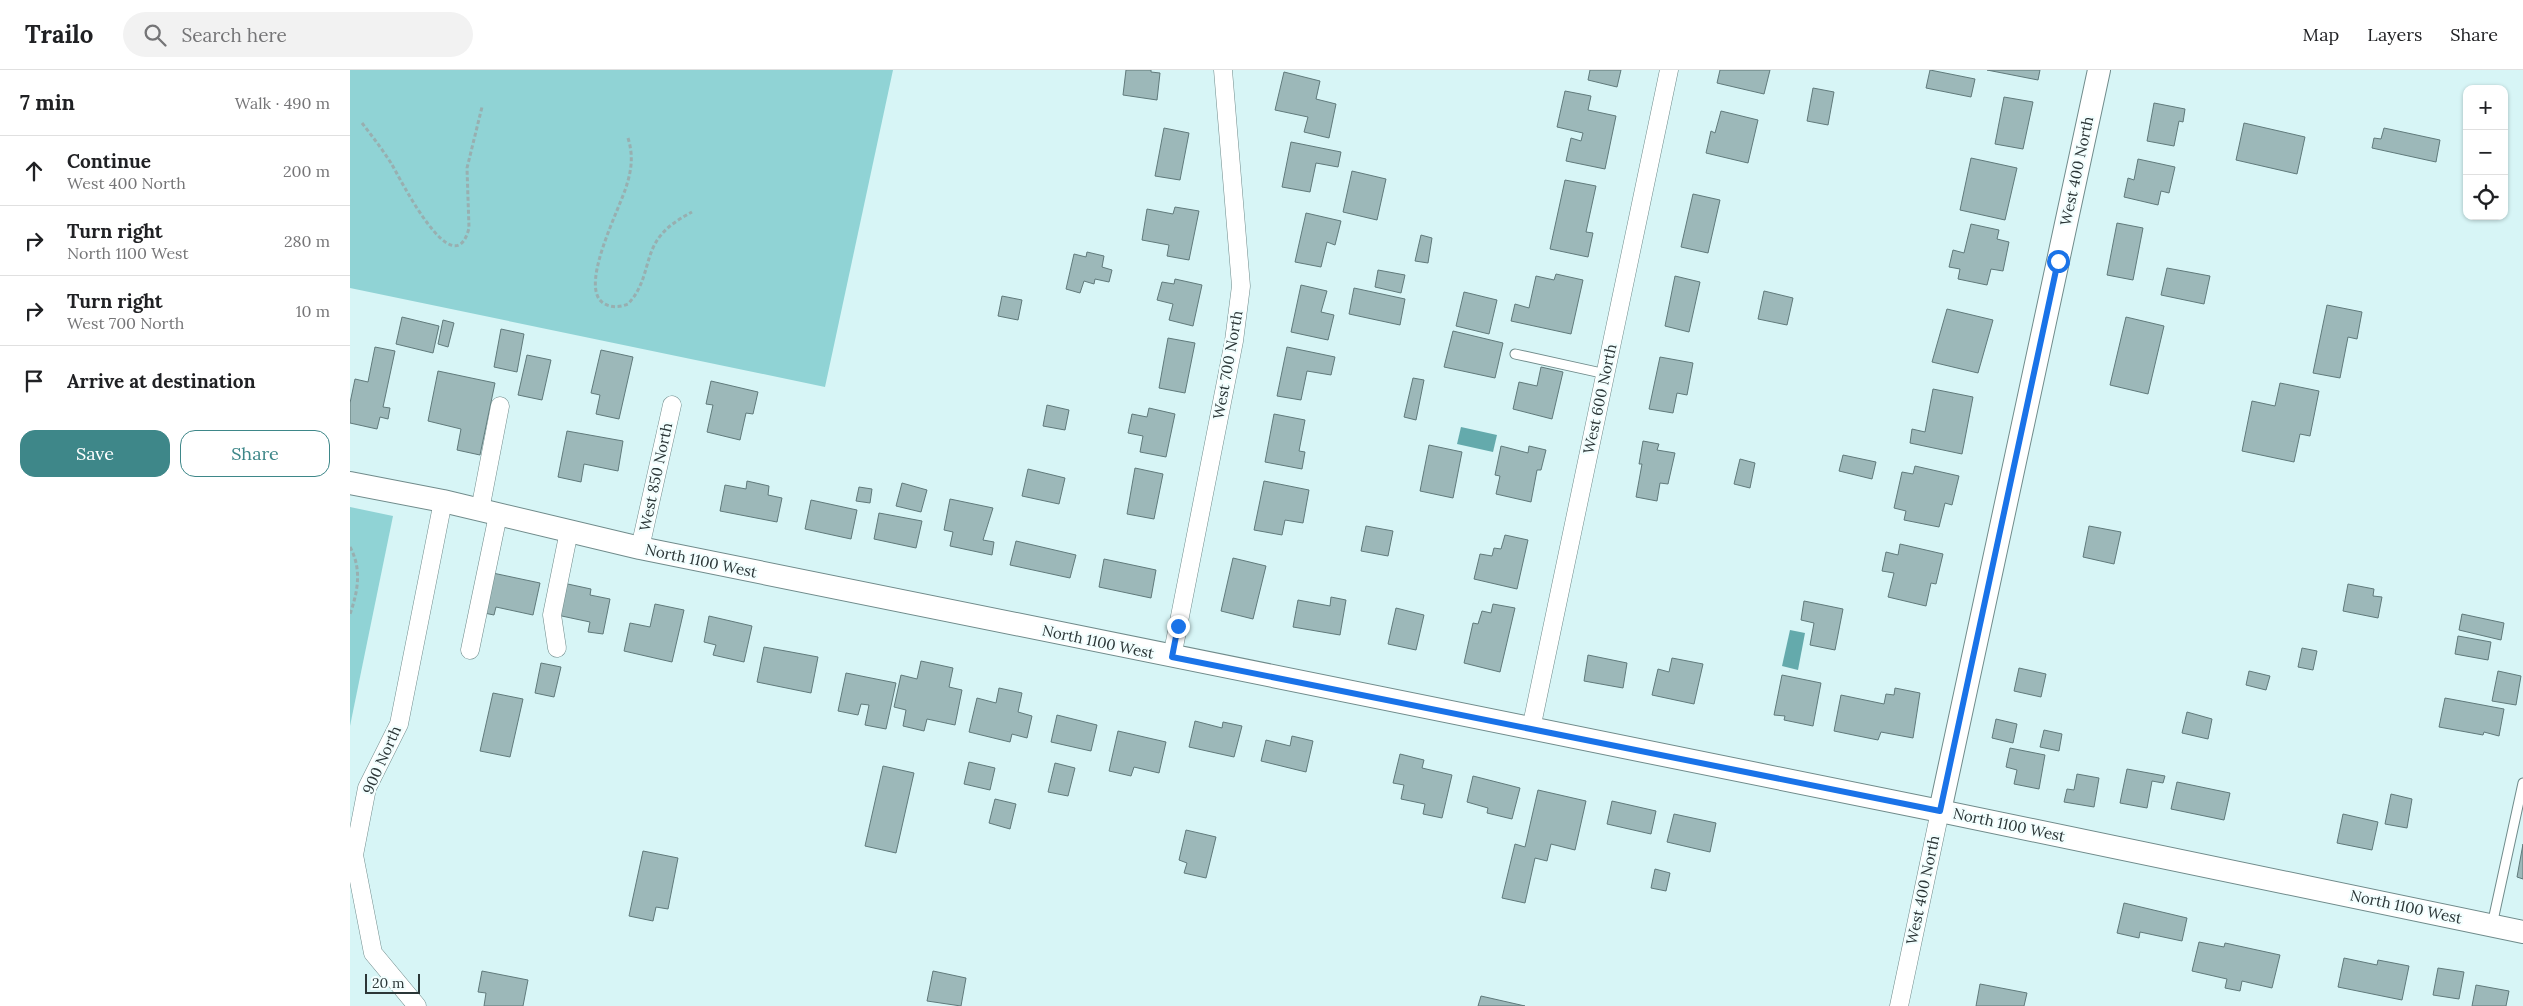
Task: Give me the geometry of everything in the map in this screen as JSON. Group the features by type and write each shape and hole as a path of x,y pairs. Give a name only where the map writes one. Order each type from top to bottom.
{"street":[{"name":"West 700 North","path":"1172,657 1234,341 1241,286 1223,70"},
{"name":"West 600 North","path":"1531,729 1669,70"},
{"name":"West 400 North","path":"1899,1006 2099,70"},
{"name":"West 850 North","path":"640,548 672,405"},
{"path":"470,650 489,513 500,406"},
{"name":"North 1100 West","path":"350,483 443,501 640,548 1940,811 2523,932"},
{"name":"900 North","path":"417,1006 373,953 354,855 366,788 398,724 443,501"},
{"path":"557,648 552,615 569,531"}],"lane":[{"path":"1516,354 1606,374"},
{"path":"2492,925 2523,783"}],"path":[{"path":"362,123 392,164 427,224 444,241 455,246 460,244 467,236 469,228 467,168 482,106"},
{"path":"628,138 632,157 628,178 597,267 594,286 595,293 601,302 612,306 628,304 639,291 660,235 678,220 692,212"},
{"path":"350,547 356,557 359,583 350,614"}],"shaded area":[{"path":"350,70 893,70 825,387 350,288"},
{"path":"1461,427 1497,435 1493,452 1457,444"},
{"path":"350,507 393,516 350,726"},
{"path":"1790,630 1805,633 1798,670 1782,666"}],"building":[{"path":"1126,70 1151,70 1151,72 1160,73 1157,100 1123,95"},
{"path":"1590,70 1621,70 1617,87 1588,80"},
{"path":"1720,70 1770,70 1764,94 1717,83"},
{"path":"1930,70 1975,79 1971,97 1926,88"},
{"path":"1987,70 2040,70 2038,80"},
{"path":"1284,72 1320,81 1316,99 1336,104 1329,138 1304,132 1308,117 1275,110"},
{"path":"1813,88 1834,92 1828,125 1807,121"},
{"path":"1565,91 1591,96 1588,110 1616,116 1605,169 1566,161 1571,138 1581,141 1583,133 1557,127"},
{"path":"2004,97 2033,102 2023,149 1995,144"},
{"path":"2154,103 2185,109 2183,122 2179,121 2174,146 2147,141"},
{"path":"1721,111 1758,120 1748,163 1706,153 1711,131 1715,133"},
{"path":"2244,123 2305,137 2297,174 2236,160"},
{"path":"1164,128 1189,133 1180,180 1155,176"},
{"path":"2384,128 2440,140 2436,162 2372,148 2374,138 2381,139"},
{"path":"1291,142 1341,152 1338,167 1316,163 1310,192 1282,187"},
{"path":"1971,158 2017,168 2005,220 1960,210"},
{"path":"2138,159 2175,167 2169,193 2161,191 2158,205 2124,197 2128,178 2134,180"},
{"path":"1352,171 1386,179 1377,220 1343,212"},
{"path":"1565,180 1596,186 1586,232 1593,233 1588,257 1550,249"},
{"path":"1693,194 1720,200 1708,253 1681,247"},
{"path":"1175,207 1199,211 1189,260 1167,256 1169,245 1142,240 1147,209 1173,214"},
{"path":"1306,213 1341,221 1335,245 1327,242 1321,267 1295,262"},
{"path":"2117,223 2143,228 2133,280 2107,275"},
{"path":"1971,224 1999,230 1997,239 2009,242 2003,271 1991,269 1987,285 1958,279 1960,269 1949,267 1953,250 1964,253"},
{"path":"1421,235 1432,238 1428,263 1415,261"},
{"path":"1087,252 1104,256 1102,267 1112,270 1109,282 1095,279 1094,284 1084,281 1080,293 1066,289 1074,254 1086,257"},
{"path":"2167,268 2210,276 2204,304 2161,295"},
{"path":"1378,270 1405,275 1401,293 1375,287"},
{"path":"1556,274 1583,280 1571,334 1511,321 1515,304 1529,308 1536,276 1554,280"},
{"path":"1675,276 1700,282 1689,332 1665,326"},
{"path":"1175,279 1202,285 1193,326 1169,320 1173,304 1157,300 1162,282 1174,284"},
{"path":"1301,285 1327,291 1321,312 1334,315 1328,340 1291,332"},
{"path":"1354,288 1405,299 1400,325 1349,314"},
{"path":"1764,291 1793,298 1787,325 1758,319"},
{"path":"1464,292 1497,300 1489,334 1456,326"},
{"path":"1002,296 1022,300 1018,320 998,316"},
{"path":"2327,305 2362,312 2357,339 2348,337 2340,378 2313,373"},
{"path":"1947,309 1993,320 1978,373 1932,362"},
{"path":"402,317 439,326 433,353 396,344"},
{"path":"2126,317 2164,326 2148,394 2110,385"},
{"path":"443,320 454,323 448,347 438,344"},
{"path":"501,329 524,334 517,372 494,367"},
{"path":"1453,331 1503,343 1495,378 1444,367"},
{"path":"1168,338 1195,343 1185,393 1159,388"},
{"path":"375,347 395,351 383,407 390,408 388,419 380,417 377,429 350,423 350,403 355,379 368,382"},
{"path":"1287,347 1335,357 1331,375 1307,371 1301,400 1277,396"},
{"path":"601,350 633,357 619,419 596,414 600,395 591,393"},
{"path":"527,355 551,360 542,400 518,395"},
{"path":"1660,357 1693,363 1687,395 1677,393 1673,413 1649,409"},
{"path":"1541,367 1563,372 1552,419 1513,409 1519,382 1537,386"},
{"path":"438,371 495,383 480,455 457,450 461,429 428,421"},
{"path":"1413,378 1424,380 1416,420 1404,417"},
{"path":"711,381 758,392 753,414 746,413 740,440 707,432 713,405 706,404"},
{"path":"2280,383 2319,391 2310,436 2300,434 2294,462 2242,451 2252,401 2275,406"},
{"path":"1933,389 1973,397 1962,454 1910,443 1912,429 1925,432"},
{"path":"1047,405 1069,410 1065,430 1043,426"},
{"path":"1149,408 1175,414 1166,457 1140,452 1143,436 1128,433 1132,414 1147,417"},
{"path":"1274,414 1305,420 1299,451 1305,452 1302,469 1265,462"},
{"path":"567,431 623,441 618,471 584,464 581,482 558,477"},
{"path":"1643,441 1659,444 1657,450 1675,453 1668,484 1660,483 1657,501 1636,497 1642,464 1639,464"},
{"path":"1429,445 1462,452 1453,498 1420,491"},
{"path":"1501,446 1528,453 1529,446 1546,450 1541,470 1537,470 1531,502 1496,494 1500,476 1495,475"},
{"path":"1843,455 1876,462 1872,479 1839,471"},
{"path":"1740,459 1755,463 1750,488 1734,484"},
{"path":"1915,466 1959,476 1952,505 1945,503 1939,527 1904,520 1906,511 1894,508 1902,472 1913,474"},
{"path":"1135,468 1163,474 1154,519 1127,514"},
{"path":"1028,469 1065,478 1059,504 1022,496"},
{"path":"747,481 769,486 768,495 782,498 777,522 720,511 725,485 746,489"},
{"path":"1264,481 1309,490 1303,523 1285,520 1282,535 1254,530"},
{"path":"902,483 927,490 921,512 896,506"},
{"path":"859,487 872,489 870,503 856,501"},
{"path":"950,499 993,508 983,540 994,542 992,555 950,546 953,532 944,530"},
{"path":"811,500 857,510 851,539 805,529"},
{"path":"879,513 922,521 916,548 874,539"},
{"path":"1366,526 1393,531 1388,556 1361,551"},
{"path":"2089,526 2121,532 2114,564 2083,557"},
{"path":"1505,535 1528,540 1517,589 1474,579 1480,554 1492,556 1494,548 1501,549"},
{"path":"1016,541 1076,555 1070,578 1010,565"},
{"path":"1900,544 1943,554 1936,584 1931,583 1926,606 1888,597 1894,573 1882,571 1886,552 1898,555"},
{"path":"1233,558 1266,566 1253,619 1221,611"},
{"path":"1104,559 1156,570 1151,598 1099,587"},
{"path":"488,572 540,583 533,615 496,607 494,615 479,612"},
{"path":"563,583 591,589 590,595 610,599 603,634 588,632 590,622 557,615"},
{"path":"2348,584 2374,589 2373,596 2382,597 2378,618 2343,611"},
{"path":"1331,597 1346,600 1340,635 1293,627 1298,600 1330,606"},
{"path":"1804,601 1843,609 1835,650 1810,645 1814,623 1801,620"},
{"path":"655,604 684,610 672,662 624,651 630,623 650,627"},
{"path":"1493,604 1515,608 1500,672 1464,663 1473,623 1478,624 1482,611 1491,613"},
{"path":"1396,608 1424,615 1416,650 1388,644"},
{"path":"2462,614 2504,623 2501,640 2459,630"},
{"path":"709,616 752,626 744,662 713,655 716,645 704,642"},
{"path":"2458,636 2491,642 2488,660 2455,654"},
{"path":"764,647 818,657 811,693 757,682"},
{"path":"2302,648 2317,651 2313,670 2298,667"},
{"path":"1588,655 1627,663 1623,688 1584,681"},
{"path":"1672,658 1703,664 1694,704 1652,695 1658,669 1669,672"},
{"path":"921,661 953,668 949,687 962,690 955,725 927,719 924,731 903,726 906,710 894,707 901,675 917,679"},
{"path":"541,663 561,667 554,697 535,693"},
{"path":"2019,668 2046,674 2041,697 2014,691"},
{"path":"2249,671 2270,676 2266,690 2246,685"},
{"path":"2498,671 2521,676 2516,705 2492,701"},
{"path":"846,673 896,683 886,729 865,725 869,705 861,704 858,715 838,711"},
{"path":"1782,675 1821,683 1813,726 1784,720 1785,716 1774,715"},
{"path":"999,688 1022,693 1018,712 1032,716 1027,738 1012,734 1010,742 969,732 977,698 996,703"},
{"path":"1895,688 1920,693 1913,738 1881,732 1878,740 1834,731 1841,695 1884,704 1886,694 1894,695"},
{"path":"493,693 523,699 510,757 480,751"},
{"path":"2445,698 2504,709 2499,736 2484,732 2483,735 2439,727"},
{"path":"2187,712 2212,719 2208,739 2182,733"},
{"path":"1057,715 1097,725 1091,751 1051,742"},
{"path":"1996,719 2017,724 2013,743 1992,738"},
{"path":"1195,721 1222,728 1223,722 1242,726 1234,757 1189,747"},
{"path":"2044,730 2062,734 2059,751 2040,747"},
{"path":"1118,731 1166,742 1159,773 1134,767 1131,776 1109,771"},
{"path":"1292,736 1313,741 1306,772 1261,761 1266,740 1290,746"},
{"path":"2010,748 2045,755 2039,789 2014,784 2017,770 2006,767"},
{"path":"1400,754 1424,760 1422,768 1452,775 1442,818 1423,814 1425,804 1401,799 1404,785 1393,783"},
{"path":"969,762 995,768 990,790 964,784"},
{"path":"1055,763 1075,768 1068,796 1048,792"},
{"path":"883,766 914,773 896,853 865,846"},
{"path":"2127,769 2165,776 2163,783 2152,781 2147,808 2120,803"},
{"path":"2077,774 2099,778 2094,807 2064,802 2067,789 2074,790"},
{"path":"1473,776 1520,788 1512,819 1487,813 1488,808 1467,802"},
{"path":"2177,782 2230,793 2224,820 2171,809"},
{"path":"1538,790 1586,801 1575,850 1551,844 1547,861 1535,858 1525,903 1502,898 1515,844 1525,847"},
{"path":"2391,794 2412,799 2407,828 2385,824"},
{"path":"995,799 1016,804 1010,829 989,823"},
{"path":"1612,801 1656,811 1651,834 1607,824"},
{"path":"1674,814 1716,823 1710,852 1667,842"},
{"path":"2343,814 2378,822 2372,850 2337,843"},
{"path":"1186,830 1216,837 1206,878 1184,873 1187,863 1179,860"},
{"path":"2523,844 2523,879 2517,877"},
{"path":"643,851 678,858 668,909 656,907 653,921 629,916"},
{"path":"1655,869 1670,873 1666,891 1651,888"},
{"path":"2124,903 2187,918 2182,941 2140,932 2139,938 2117,933"},
{"path":"2199,942 2224,947 2225,943 2280,955 2272,988 2242,981 2240,991 2225,988 2227,979 2192,971"},
{"path":"2344,958 2377,965 2378,960 2409,966 2402,1000 2338,987"},
{"path":"2438,968 2464,972 2459,999 2433,995"},
{"path":"482,971 528,980 523,1006 484,1006 486,993 478,992"},
{"path":"933,971 966,978 961,1006 927,1001"},
{"path":"1980,984 2027,993 2024,1006 1976,1006"},
{"path":"2476,985 2509,991 2506,1006 2472,1006"},
{"path":"1481,996 1525,1006 1478,1006"}],"route":[{"path":"1178,626 1172,657 1940,811 2058,261"}]}
